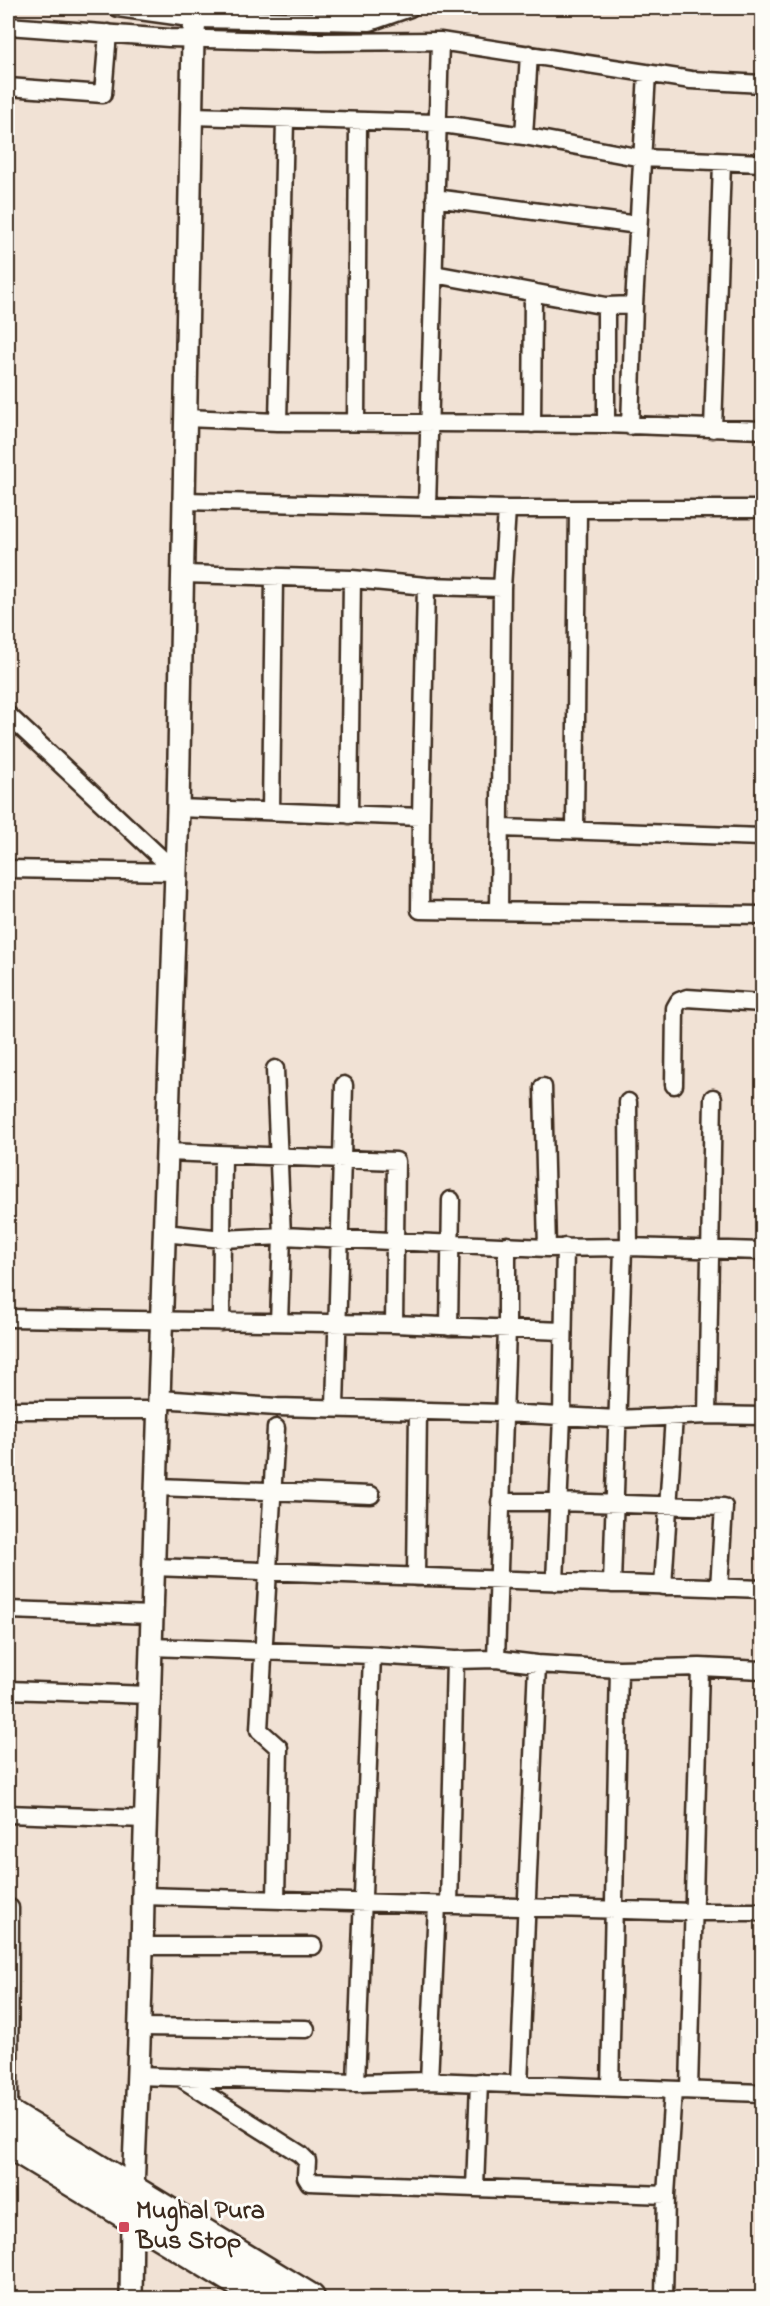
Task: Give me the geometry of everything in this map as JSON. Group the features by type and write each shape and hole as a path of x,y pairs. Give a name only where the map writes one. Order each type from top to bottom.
{"highway":[{"path":"8,2114 310,2298"},
{"path":"8,2143 132,2218 236,2290 264,2298"}],"street":[{"path":"118,8 319,42 440,41 691,81 762,84"},
{"path":"8,26 108,33 195,22 360,15 370,22 410,8"},
{"path":"134,2190 137,2076 141,2027 149,1695 178,808 195,22"},
{"path":"8,87 103,94 108,33"},
{"path":"427,507 440,41"},
{"path":"524,136 529,54"},
{"path":"630,426 647,73"},
{"path":"192,116 436,123 524,136 642,158 762,163"},
{"path":"278,422 285,120"},
{"path":"356,421 358,120"},
{"path":"713,429 722,162"},
{"path":"435,198 638,225"},
{"path":"434,274 606,306 634,306"},
{"path":"532,424 533,292"},
{"path":"606,306 606,424"},
{"path":"186,418 278,422 606,424 762,430"},
{"path":"185,501 507,509 762,509"},
{"path":"500,911 502,588 507,509"},
{"path":"575,830 578,509"},
{"path":"183,574 351,579 426,586 502,588"},
{"path":"271,812 274,577"},
{"path":"348,815 351,579"},
{"path":"426,586 420,910 762,915"},
{"path":"8,715 176,873"},
{"path":"178,808 421,817"},
{"path":"500,828 762,837"},
{"path":"8,869 176,873"},
{"path":"674,1085 675,1008 679,1001 687,998 762,1003"},
{"path":"274,1069 282,1236 279,1322"},
{"path":"334,1407 344,1085"},
{"path":"543,1087 547,1248"},
{"path":"707,1415 712,1098"},
{"path":"612,1584 613,1503 626,1248 628,1102"},
{"path":"167,1152 396,1161 393,1241 394,1324"},
{"path":"221,1322 223,1155"},
{"path":"449,1327 451,1200"},
{"path":"164,1233 223,1239 282,1236 547,1248 762,1251"},
{"path":"496,1659 507,1329 507,1245"},
{"path":"555,1582 562,1416 565,1247"},
{"path":"8,1318 394,1324 562,1331"},
{"path":"8,1410 160,1405 334,1407 617,1419 707,1415 762,1416"},
{"path":"416,1577 418,1410"},
{"path":"663,1586 675,1416"},
{"path":"276,1428 259,1731 279,1748 276,1899"},
{"path":"157,1487 371,1495"},
{"path":"500,1502 613,1503 724,1508 719,1588"},
{"path":"153,1567 762,1589"},
{"path":"8,1610 152,1615"},
{"path":"151,1647 455,1660 496,1659 619,1669 700,1667 762,1670"},
{"path":"356,2083 372,1655"},
{"path":"429,2081 443,1905 455,1660"},
{"path":"519,2084 537,1664"},
{"path":"664,2298 666,2196 681,2090 694,1912 700,1667"},
{"path":"610,2087 619,1669"},
{"path":"8,1690 149,1695"},
{"path":"8,1814 146,1819"},
{"path":"143,1896 762,1912"},
{"path":"8,2114 10,1908"},
{"path":"143,1946 313,1946"},
{"path":"141,2027 306,2029"},
{"path":"137,2076 356,2083 478,2082 762,2093"},
{"path":"178,2077 300,2154 307,2161 306,2177 309,2182 666,2196"},
{"path":"475,2188 478,2082"},
{"path":"131,2298 132,2218"}],"place":[{"name":"Mughal Pura Bus Stop","path":"124,2227"}]}
